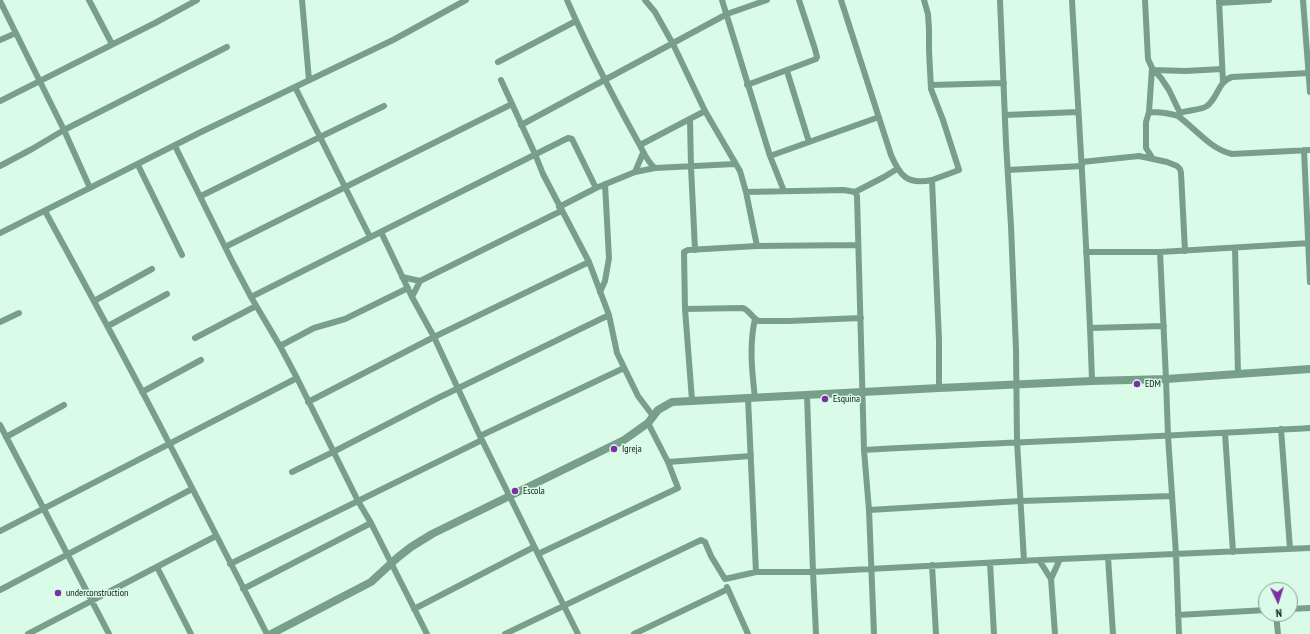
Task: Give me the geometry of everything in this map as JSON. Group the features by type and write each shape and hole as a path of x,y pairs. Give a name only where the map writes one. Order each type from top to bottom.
{"street":[{"path":"89,0 112,44"},
{"path":"0,100 197,0"},
{"path":"302,0 309,80"},
{"path":"449,0 452,7"},
{"path":"0,234 175,146 393,40 466,0"},
{"path":"567,0 576,21 644,153 651,165 655,168"},
{"path":"645,0 655,12 673,44 706,112 742,177 757,246"},
{"path":"722,0 770,156 784,191"},
{"path":"521,125 727,14 767,0"},
{"path":"747,85 813,61 817,57 799,0"},
{"path":"841,0 878,117 897,169 902,175 916,182 932,180 959,170 931,85 928,14 924,0"},
{"path":"1000,0 1017,385 1017,441 1024,561"},
{"path":"1072,0 1082,164 1092,381"},
{"path":"1146,0 1148,59 1153,69 1167,86 1179,114 1216,148 1224,152 1232,154 1307,150 1310,282"},
{"path":"1223,82 1219,1 1269,0"},
{"path":"1302,0 1310,92"},
{"path":"0,1 64,130 90,188"},
{"path":"498,62 576,21"},
{"path":"0,40 16,33"},
{"path":"0,166 64,130 227,47"},
{"path":"1153,69 1166,71 1222,69"},
{"path":"1153,69 1149,112 1146,122 1146,148 1153,159"},
{"path":"787,71 809,142"},
{"path":"1149,112 1179,114 1187,110 1198,110 1208,105 1227,78 1309,73"},
{"path":"501,80 543,174 588,262 609,315 617,353 650,420 678,488 538,554"},
{"path":"931,85 1004,83"},
{"path":"295,87 370,237"},
{"path":"225,248 512,104"},
{"path":"1176,104 1187,110"},
{"path":"201,196 384,106"},
{"path":"640,145 706,112"},
{"path":"1005,115 1078,112"},
{"path":"770,156 878,117"},
{"path":"690,120 695,250"},
{"path":"251,298 568,138 571,138 596,188"},
{"path":"175,146 201,196 225,248 251,298 280,346 297,378 358,501 371,523 390,564 427,634"},
{"path":"1139,156 1146,148"},
{"path":"636,172 644,153"},
{"path":"1008,170 1082,164 1139,156 1177,166 1180,169 1185,251"},
{"path":"412,297 420,281 560,209 596,188 636,172 655,168 735,164"},
{"path":"138,165 182,255"},
{"path":"746,192 844,190 855,192 897,169"},
{"path":"932,180 939,340 939,388"},
{"path":"600,292 605,281 609,258 606,184"},
{"path":"855,192 857,196 864,450 869,510 874,634"},
{"path":"45,211 170,444 267,634"},
{"path":"381,232 412,297 434,337 481,438 578,634"},
{"path":"1086,252 1185,251 1309,243"},
{"path":"692,400 685,309 684,253 686,251 757,246 858,245"},
{"path":"1235,248 1238,374"},
{"path":"1160,252 1179,634"},
{"path":"308,402 434,337 588,262"},
{"path":"94,301 152,269"},
{"path":"402,277 420,281"},
{"path":"280,346 314,328 345,319 408,288"},
{"path":"108,326 167,294"},
{"path":"195,338 256,306"},
{"path":"685,309 743,308 747,310 755,319 759,320 789,321 861,318"},
{"path":"0,322 19,313"},
{"path":"292,472 458,388 609,315"},
{"path":"755,319 752,341 750,456 756,572"},
{"path":"1090,328 1164,326"},
{"path":"142,392 201,360"},
{"path":"230,564 624,368"},
{"path":"271,634 371,582 411,547 432,534 632,436 662,407 672,402 939,388 1166,379 1310,369"},
{"path":"0,531 297,378"},
{"path":"807,395 816,634"},
{"path":"6,437 64,405"},
{"path":"0,425 109,634"},
{"path":"864,450 1017,441 1168,436 1310,428"},
{"path":"1281,430 1290,549"},
{"path":"1225,433 1233,552"},
{"path":"668,462 750,456"},
{"path":"0,590 192,489"},
{"path":"869,510 1021,501 1172,496"},
{"path":"243,589 371,523"},
{"path":"28,634 216,536"},
{"path":"505,634 701,540 705,542 711,556 725,579 748,634"},
{"path":"414,609 534,547"},
{"path":"725,579 756,572 813,572 932,565 1310,548"},
{"path":"1108,557 1112,634"},
{"path":"1051,579 1060,559"},
{"path":"1039,560 1051,579 1055,634"},
{"path":"990,563 994,634"},
{"path":"932,565 936,634"},
{"path":"157,567 191,634"},
{"path":"634,634 728,589"},
{"path":"1298,608 1310,608"},
{"path":"1178,615 1258,610"},
{"path":"1277,622 1278,634"}],"place":[{"name":"EDM","path":"1137,384"},
{"name":"Esquina","path":"825,399"},
{"name":"Igreja","path":"614,449"},
{"name":"Escola","path":"515,491"},
{"name":"underconstruction","path":"58,593"}]}
